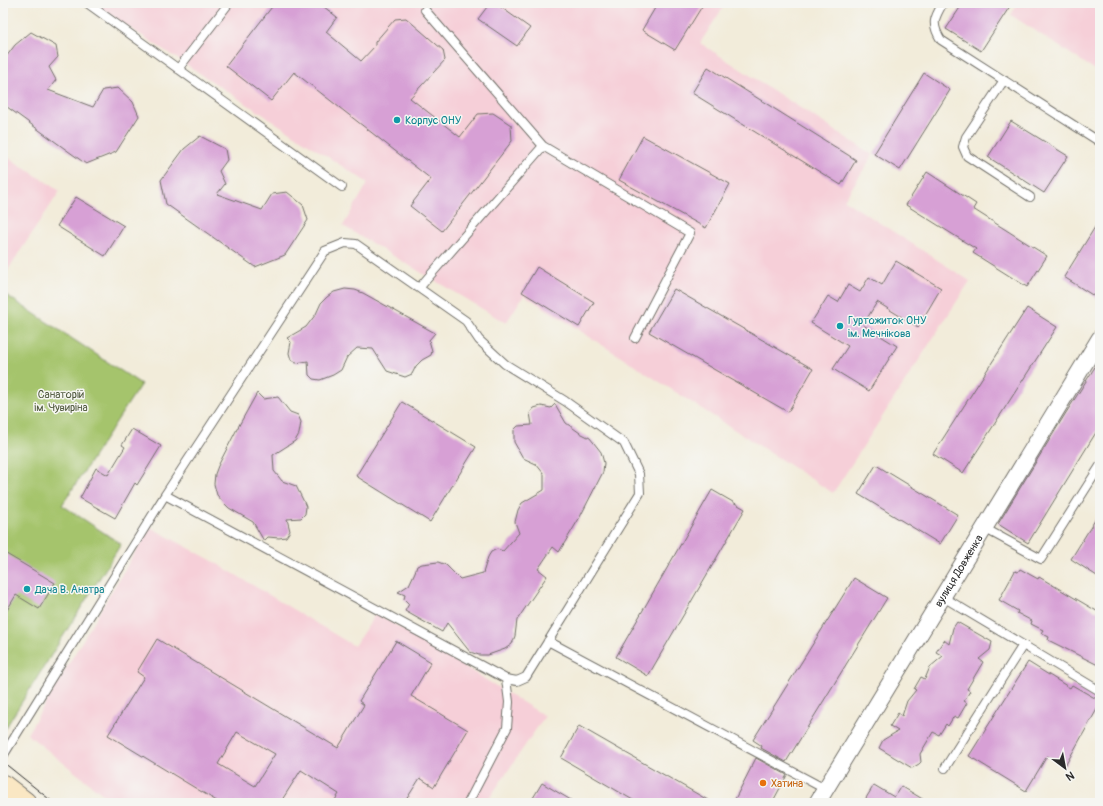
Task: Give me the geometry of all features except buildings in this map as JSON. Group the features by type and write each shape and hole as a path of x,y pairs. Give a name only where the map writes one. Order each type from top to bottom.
{"street":[{"name":"вулиця Довженка","path":"817,803 1100,338"},
{"path":"3,786 25,803"}],"lane":[{"path":"87,3 342,187"},
{"path":"178,69 229,3"},
{"path":"944,3 936,15 935,29 941,40 1100,142"},
{"path":"424,10 543,146 690,233 635,338"},
{"path":"1004,80 966,137 963,147 967,156 1030,197"},
{"path":"419,288 543,146"},
{"path":"3,756 165,495 325,251 346,243 356,244 466,321 479,340 505,364 566,401 624,443 639,474 640,493 526,677 517,681 506,679 165,495"},
{"path":"984,528 1041,559 1100,466"},
{"path":"943,596 1100,691"},
{"path":"548,641 826,789"},
{"path":"945,768 1023,645"},
{"path":"468,803 507,728 509,702 506,679"}],"shaded area":[{"path":"92,3 726,3 700,43 873,155 844,200 970,281 833,493 524,295 506,323 343,226 368,183"},
{"path":"1018,3 1100,3 1100,73 1011,15"},
{"path":"3,154 60,191 3,277"},
{"path":"150,527 211,560 354,646 376,613 545,716 486,803 114,803 27,734"}],"green space":[{"name":"Санаторій ім. Чувиріна","path":"3,293 141,384 62,505 121,544 3,732"}],"tram line":[{"path":"3,762 54,803"}],"place":[{"name":"Корпус ОНУ","path":"397,120"},
{"name":"Гуртожиток ОНУ ім. Мечнікова","path":"840,326"},
{"name":"Дача В. Анатра","path":"27,589"},
{"name":"Хатина","path":"763,783"}]}
